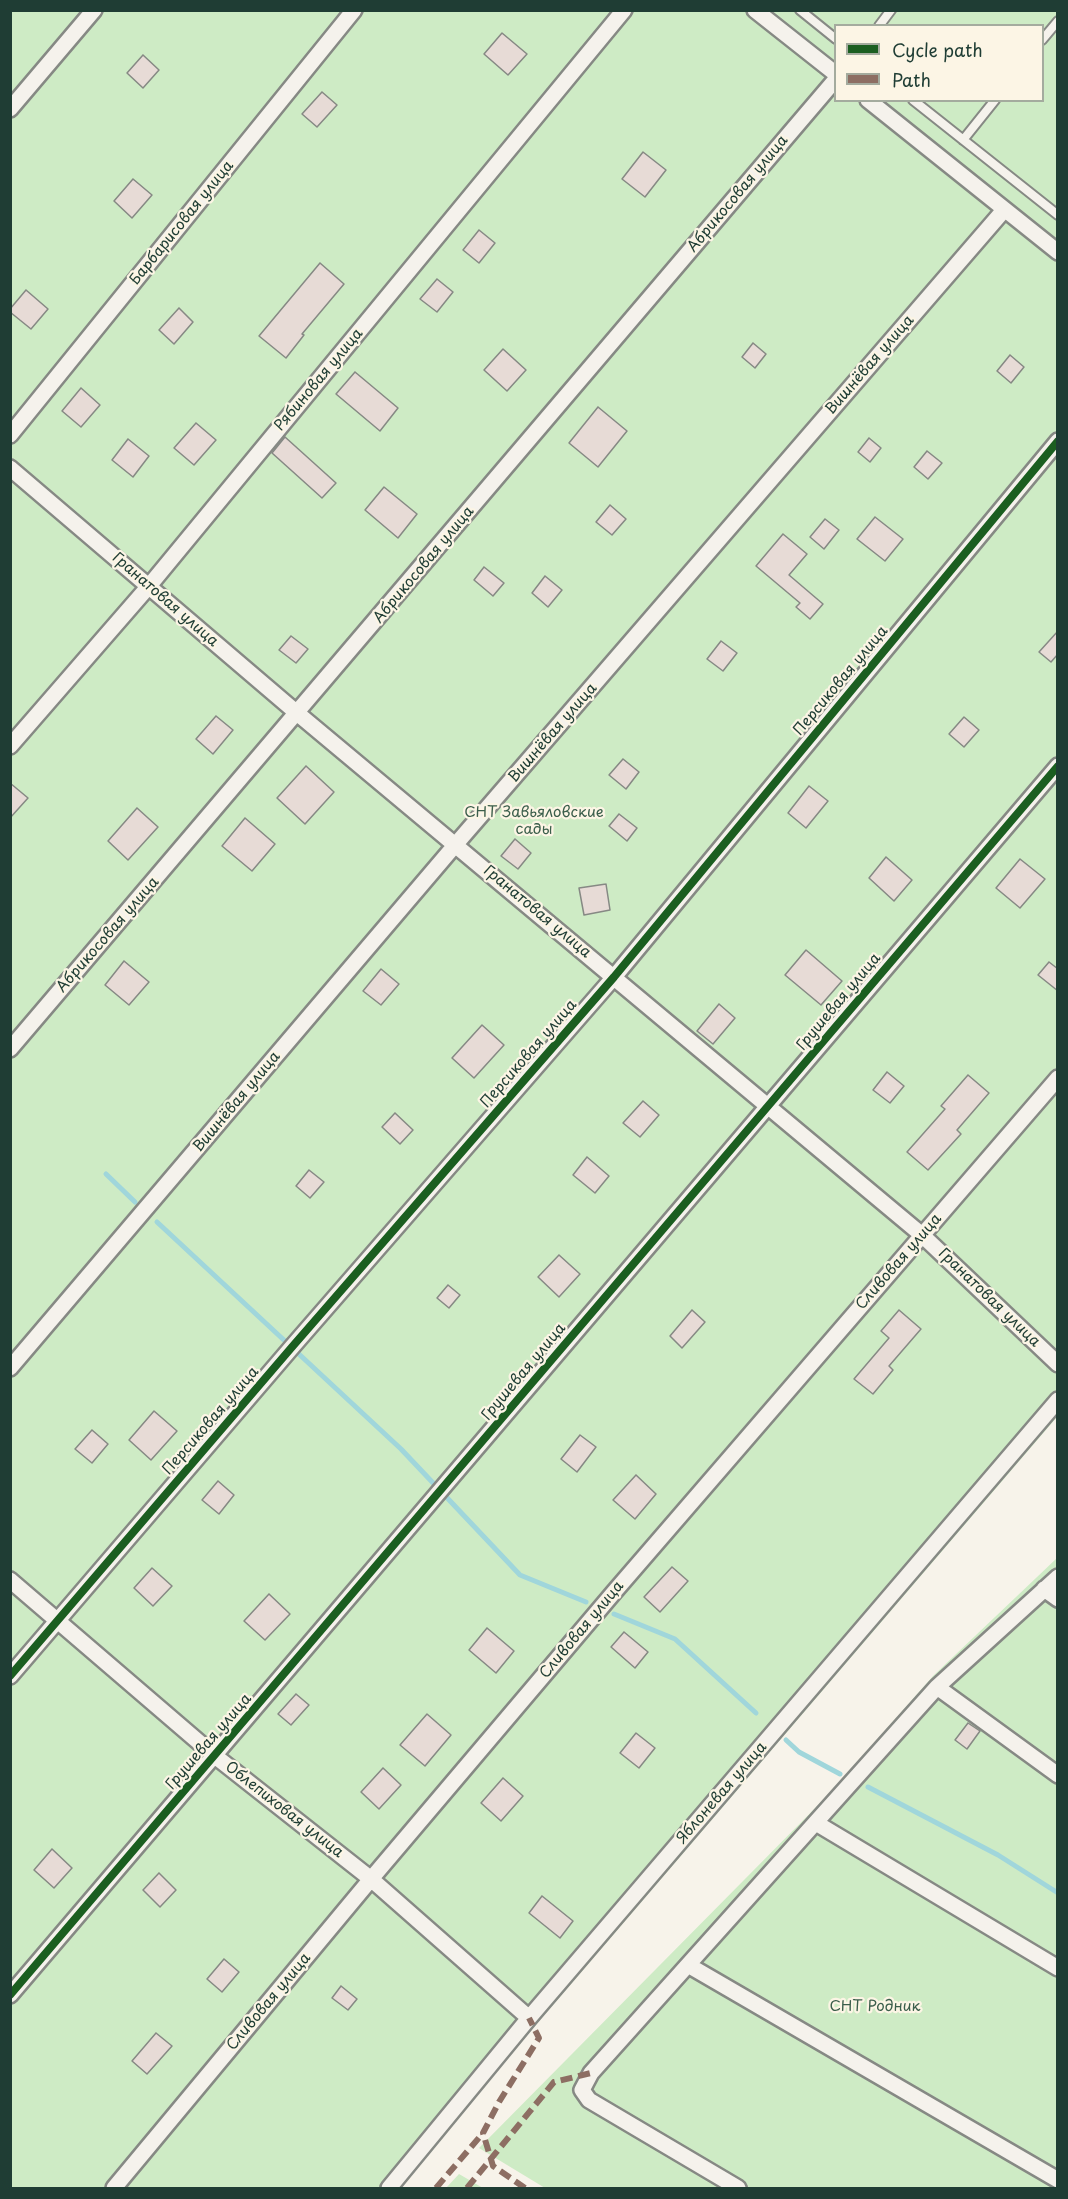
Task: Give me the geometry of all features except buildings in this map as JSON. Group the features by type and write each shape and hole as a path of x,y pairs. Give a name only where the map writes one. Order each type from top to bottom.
{"street":[{"path":"10,109 94,10"},
{"name":"Барбарисовая улица","path":"10,435 354,10"},
{"name":"Рябиновая улица","path":"10,746 149,586 624,10"},
{"path":"755,10 834,72"},
{"name":"Абрикосовая улица","path":"10,1049 834,81"},
{"path":"870,102 1058,252"},
{"name":"Вишнёвая улица","path":"10,1368 456,844 1004,210"},
{"name":"Персиковая улица","path":"10,1676 291,1347 614,977 1058,441"},
{"name":"Гранатовая улица","path":"10,468 297,713 922,1235 1058,1364"},
{"name":"Грушевая улица","path":"10,1995 1058,766"},
{"name":"Сливовая улица","path":"114,2188 615,1591 1058,1078"},
{"name":"Яблоневая улица","path":"389,2188 530,2018 1058,1400"},
{"path":"738,2188 589,2100 582,2090 591,2073 937,1687 1058,1577"},
{"name":"Облепиховая улица","path":"10,1580 215,1756 371,1879 530,2018"},
{"path":"1044,1589 1058,1599"},
{"path":"937,1687 1058,1775"},
{"path":"816,1823 1058,1968"},
{"path":"688,1965 1058,2180"}],"lane":[{"path":"800,10 834,37"},
{"path":"880,24 891,10"},
{"path":"1044,38 1058,21"},
{"path":"916,102 1058,215"},
{"path":"963,140 993,102"}],"green space":[{"name":"СНТ Завьяловские сады","path":"11,11 1057,11 1057,1417 396,2188 11,2188"},
{"name":"СНТ Родник","path":"1057,1558 1057,2188 545,2188 479,2148 833,1790 933,1676"},
{"path":"459,2174 483,2188 446,2188"}],"waterway":[{"path":"106,1174 135,1202"},
{"path":"157,1222 401,1449 520,1575 586,1602"},
{"path":"614,1614 675,1639 756,1713"},
{"path":"786,1740 799,1752 840,1774"},
{"path":"868,1787 998,1855 1058,1893"}],"marked path":[{"path":"525,2188 493,2166 483,2133 499,2102 539,2038 529,2018"},
{"path":"467,2188 554,2082 591,2073"},
{"path":"436,2188 483,2133"}],"cycle path":[{"path":"10,1676 614,977 1058,441"},
{"path":"10,1995 1058,766"}]}
